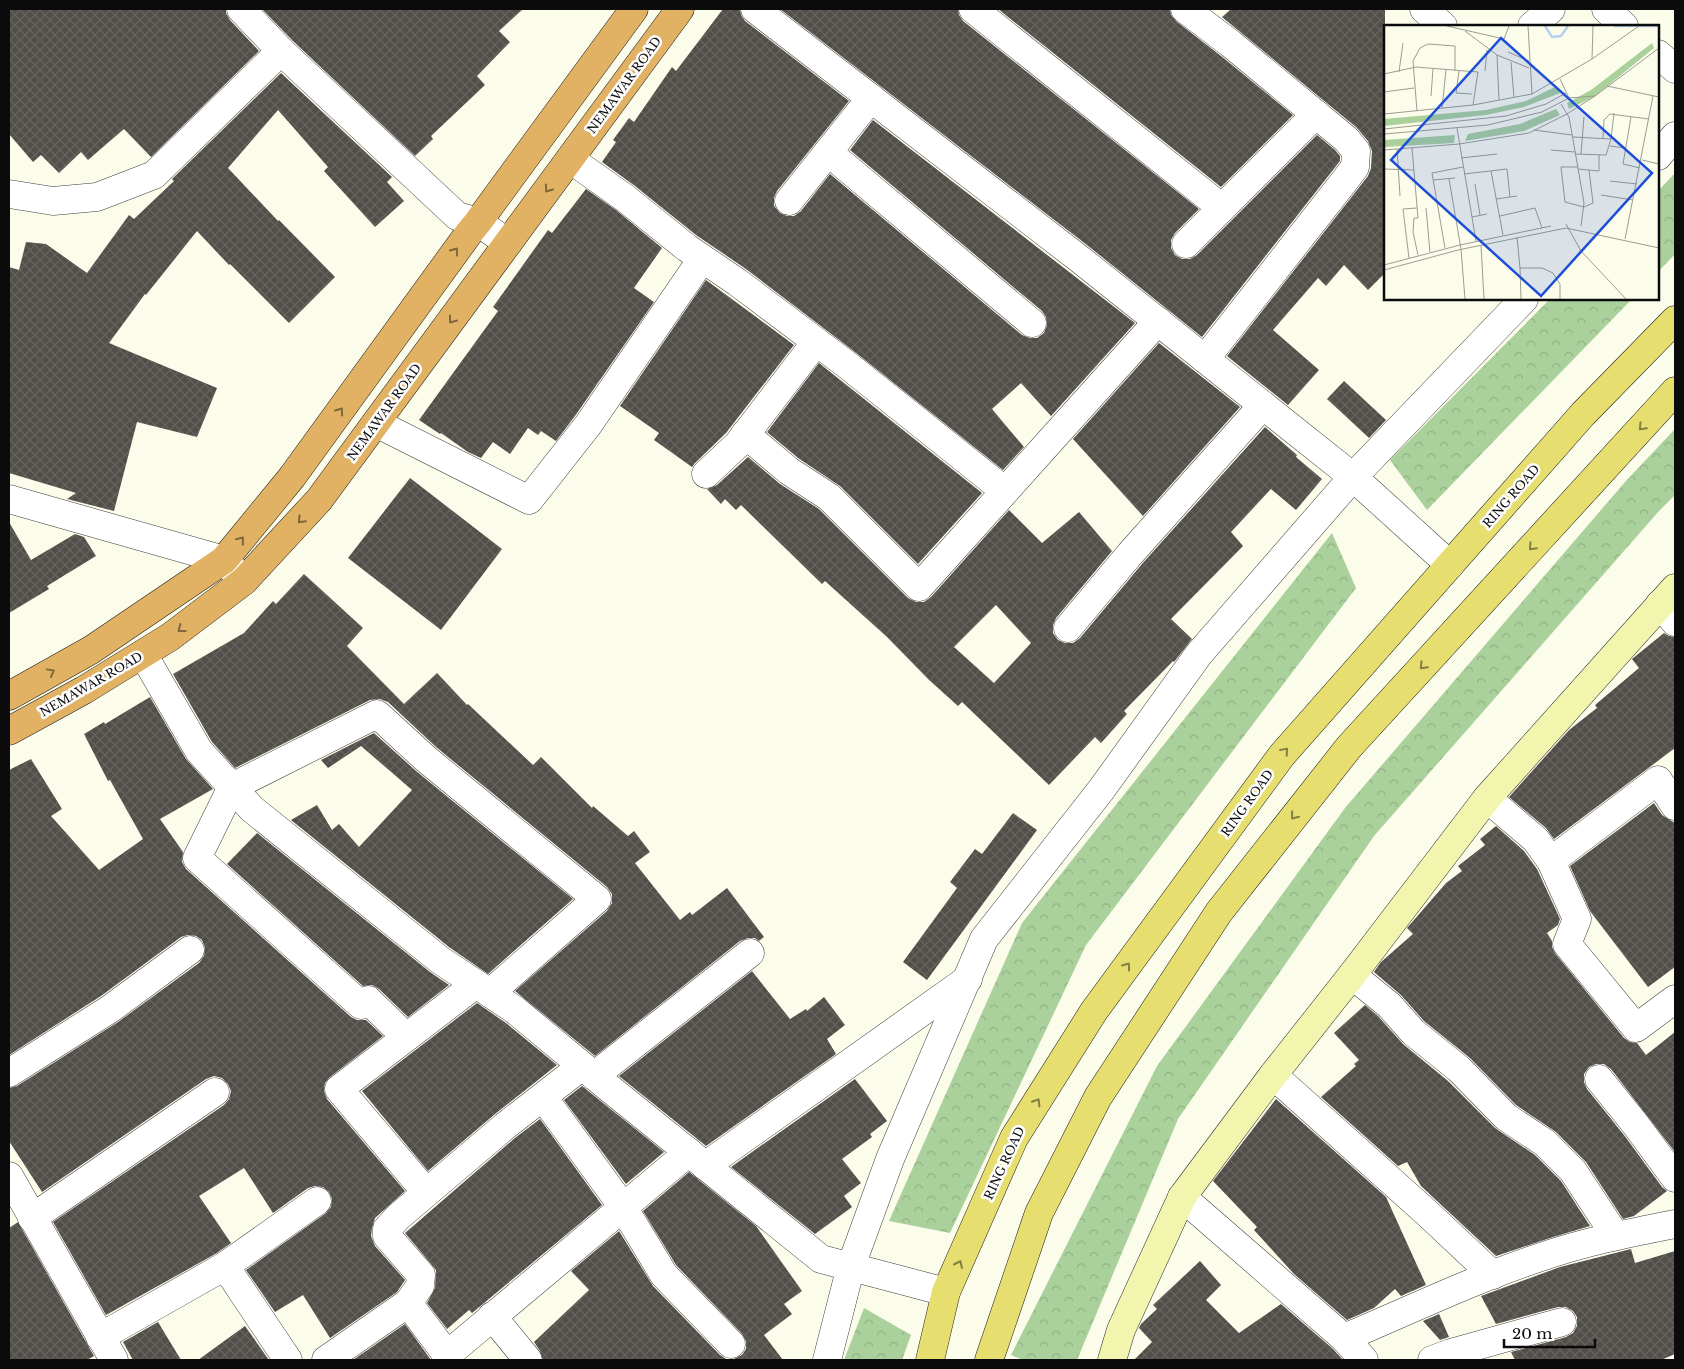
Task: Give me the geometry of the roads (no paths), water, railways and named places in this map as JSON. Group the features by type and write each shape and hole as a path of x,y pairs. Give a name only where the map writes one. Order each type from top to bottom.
{"highway":[{"path":"9,696 91,650 224,560 292,477 468,233 634,9"},
{"name":"NEMAWAR ROAD","path":"9,732 84,690 170,637 244,581 319,500 680,9"},
{"path":"292,477 319,500"}],"main road":[{"name":"RING ROAD","path":"930,1360 946,1292 1014,1138 1094,1011 1282,755 1583,414 1675,320"},
{"path":"989,1360 1039,1213 1098,1097 1218,912 1349,747 1675,391"}],"street":[{"path":"241,9 281,51 457,216 478,222 508,244"},
{"path":"755,9 1158,321 1353,477 1450,565"},
{"path":"973,9 1222,208"},
{"path":"1185,9 1346,138 1356,150 1354,167 1205,359"},
{"path":"1424,9 1442,25"},
{"path":"1533,25 1550,9"},
{"path":"1606,9 1623,25"},
{"path":"9,194 52,201 97,197 154,175 281,51"},
{"path":"1659,55 1675,69"},
{"path":"789,201 871,98"},
{"path":"1186,244 1316,114"},
{"path":"1659,155 1675,136"},
{"path":"828,152 1032,323"},
{"path":"570,159 625,198 702,259 737,282 816,342 948,444 1005,491"},
{"path":"376,423 529,500 588,425 702,259"},
{"path":"827,1360 850,1266 890,1159 984,939 1102,790 1199,654 1353,477 1523,300"},
{"path":"745,434 789,471 829,497 919,587 1158,321"},
{"path":"706,474 738,444 816,342"},
{"path":"1068,628 1130,554 1263,405"},
{"path":"9,499 224,560 244,581"},
{"path":"1112,1360 1121,1330 1182,1197 1273,1075 1487,798 1670,604"},
{"path":"143,654 199,751 259,815 440,960 515,1010 821,1259 946,1292"},
{"path":"406,1037 368,1000 361,1005 197,858 232,787 376,714 426,759 597,899 482,989 406,1037 339,1089 426,1192"},
{"path":"1551,861 1658,780 1675,806"},
{"path":"1487,798 1536,840 1551,861 1577,919 1567,944 1636,1028 1675,998"},
{"path":"9,1072 110,1009 190,950"},
{"path":"326,1360 408,1303 420,1286 421,1275 387,1236 387,1229 398,1217 543,1097 588,1071 750,953"},
{"path":"1352,975 1389,1005 1413,1032 1459,1069 1506,1117 1545,1143 1573,1171 1615,1235"},
{"path":"408,1303 448,1357 492,1316 623,1207 968,979"},
{"path":"1273,1075 1493,1275"},
{"path":"1599,1079 1675,1178"},
{"path":"32,1218 215,1092"},
{"path":"543,1097 623,1207 664,1275 731,1344"},
{"path":"9,1176 114,1360"},
{"path":"1182,1197 1344,1338 1364,1360"},
{"path":"100,1336 225,1266 317,1201"},
{"path":"1344,1338 1539,1257 1615,1235 1675,1224"},
{"path":"225,1266 288,1360"},
{"path":"492,1316 528,1360"},
{"path":"1432,1360 1562,1322"}]}
